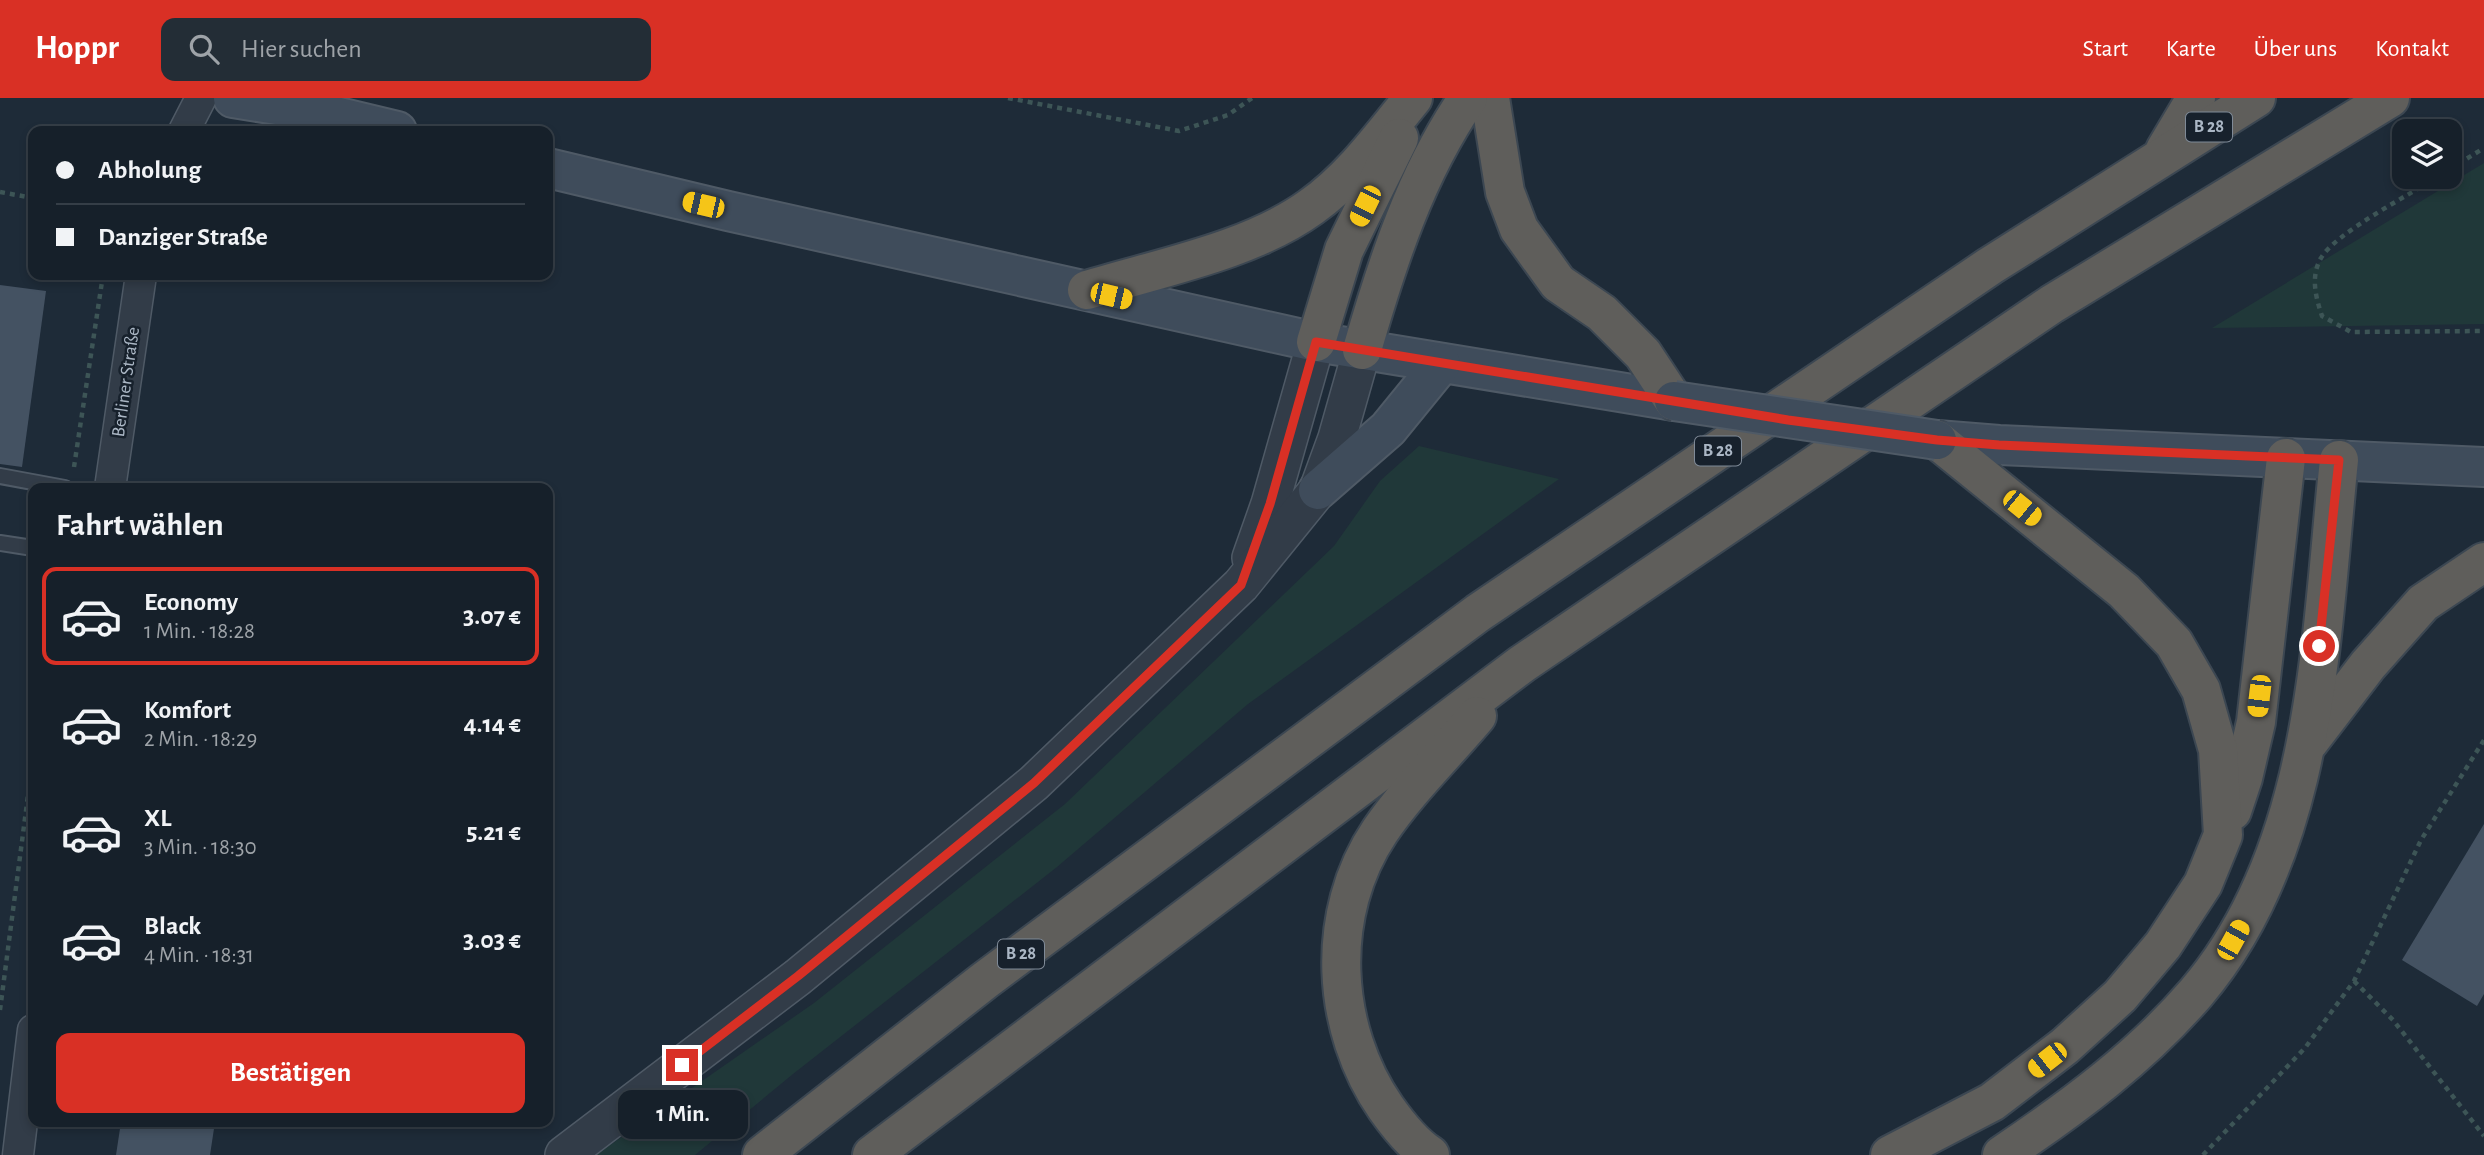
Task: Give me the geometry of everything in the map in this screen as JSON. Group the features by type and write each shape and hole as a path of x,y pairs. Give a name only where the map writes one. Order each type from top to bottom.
{"highway":[{"path":"1087,290 1253,239 1311,207 1366,157 1413,98"},
{"path":"1316,342 1343,250 1418,98"},
{"path":"1362,350 1387,263 1444,132 1468,98"},
{"path":"1490,98 1505,192 1519,229 1558,283 1602,313 1643,354 1674,401"},
{"path":"2162,155 2196,98"},
{"name":"B 28","path":"762,1155 985,981 1478,613 1990,266 2256,98"},
{"path":"872,1155 1522,664 2052,304 2390,98"},
{"path":"1937,440 2124,591 2174,643 2202,690 2218,750 2223,835"},
{"path":"1890,1155 1992,1102 2065,1046 2120,996 2164,945 2203,884 2244,778 2256,722 2286,458"},
{"path":"2002,1155 2068,1111 2146,1045 2196,993 2223,957 2252,906 2288,820 2307,743 2339,460"},
{"path":"2307,743 2368,665 2424,603 2484,562"},
{"path":"1430,1155 1394,1120 1366,1080 1347,1027 1340,971 1345,922 1357,879 1379,832 1522,664"}],"main road":[{"path":"233,98 314,111 376,126"},
{"path":"553,168 729,211 1316,342 1788,420 1937,440 2484,467"},
{"path":"1318,490 1388,429 1441,364"}],"street":[{"path":"187,126 201,98"},
{"name":"Berliner Straße","path":"111,483 140,280"},
{"path":"1241,585 1270,504 1316,342"},
{"path":"564,1155 798,976 1034,783 1241,585 1318,490 1337,438 1362,350"},
{"path":"18,1155 28,1072"}],"lane":[{"path":"0,477 35,483"},
{"path":"0,543 28,547"}],"path":[{"path":"1008,98 1179,131 1228,116 1252,98"},
{"path":"2462,162 2484,148"},
{"path":"2419,189 2345,235 2320,258 2314,290 2322,316 2351,332 2484,331"},
{"path":"0,192 28,197"},
{"path":"73,475 102,280"},
{"path":"2203,1155 2305,1048 2354,981 2421,840 2484,740"},
{"path":"0,1010 28,795"},
{"path":"2354,981 2392,1020 2484,1136"}],"green space":[{"path":"2484,163 2484,324 2212,328 2441,189 2462,189 2462,176"},
{"path":"1419,446 1559,479 1248,704 1057,867 793,1074 695,1155 596,1155 814,1003 1065,804 1334,546 1380,481"}],"building":[{"path":"0,285 46,291 22,467 0,464"},
{"path":"2484,824 2484,994 2477,1006 2402,960"},
{"path":"120,1127 214,1127 210,1155 116,1155"}],"route":[{"path":"682,1065 798,976 1034,783 1241,585 1270,504 1316,342 1788,420 1937,440 2339,460 2319,646"}]}
